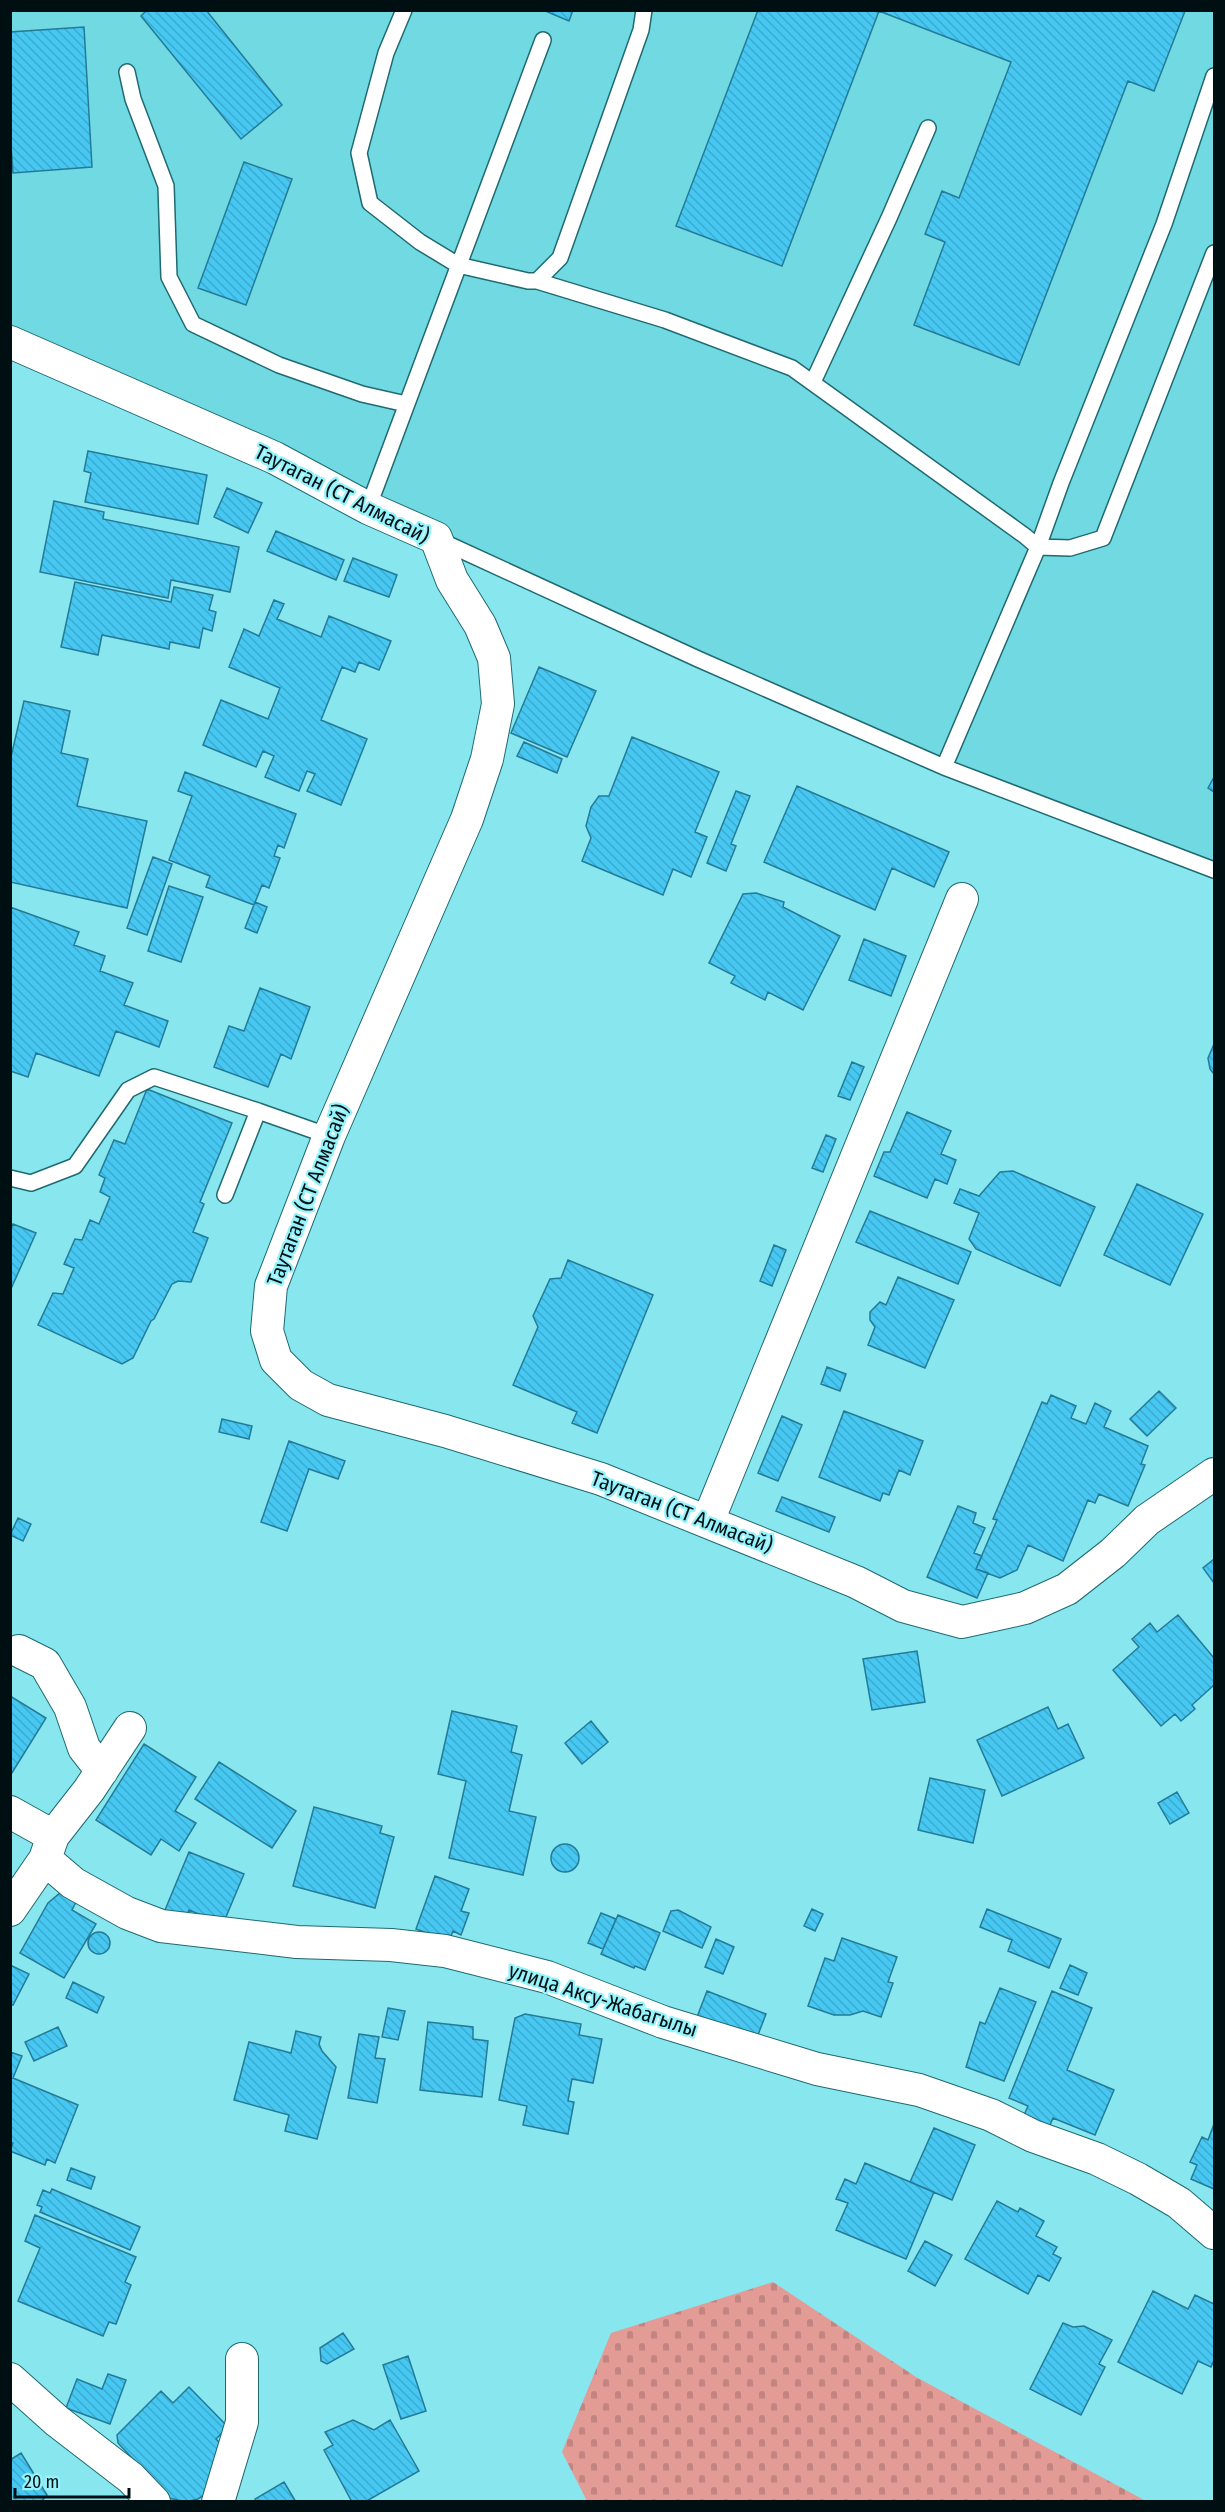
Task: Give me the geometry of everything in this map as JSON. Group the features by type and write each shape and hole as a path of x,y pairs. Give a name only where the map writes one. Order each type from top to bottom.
{"street":[{"name":"Таутаган (СТ Алмасай)","path":"10,342 275,458 368,508 436,538 452,580 480,625 494,658 498,704 487,759 467,819 328,1136 271,1286 267,1331 276,1359 301,1385 328,1400 445,1431 601,1479 856,1582 903,1606 962,1622 1025,1608 1067,1589 1113,1553 1147,1520 1215,1474"},
{"path":"708,1521 962,899"},
{"path":"19,1651 45,1664 70,1707 84,1748 102,1771"},
{"path":"10,1910 130,1728"},
{"name":"улица Аксу-Жабагылы","path":"10,1812 49,1848 73,1883 127,1913 161,1926 297,1942 391,1945 445,1951 548,1977 663,2022 817,2069 919,2090 991,2115 1033,2136 1107,2164 1138,2179 1179,2204 1215,2233"},
{"path":"218,2502 242,2422 242,2359"},
{"path":"10,2379 57,2421 131,2478 154,2502"}],"lane":[{"path":"404,10 386,52 359,153 370,203 420,242 458,264 528,281 537,281 665,320 792,368 1038,547 1070,548 1102,538 1215,253"},
{"path":"537,281 560,258 641,30 644,10"},
{"path":"368,508 543,40"},
{"path":"127,72 133,99 166,186 169,277 193,324 279,365 362,394 406,404"},
{"path":"944,767 1038,547 1060,483 1164,224 1215,76"},
{"path":"813,382 928,128"},
{"path":"436,538 698,659 944,767 1215,870"},
{"path":"10,1178 31,1183 75,1166 128,1090 154,1077 328,1136"},
{"path":"225,1195 258,1111"}],"shaded area":[{"path":"10,11 1214,11 1214,870 944,767 11,342"}],"green space":[{"path":"773,2282 916,2377 1146,2501 587,2501 562,2452 611,2333"}],"building":[{"path":"147,10 206,10 282,105 241,139 141,16"},
{"path":"543,10 573,10 569,21"},
{"path":"758,10 1185,11 1154,91 1128,81 1019,365 914,325 945,242 925,234 942,191 959,198 1011,62 879,11 782,266 676,226"},
{"path":"84,27 92,167 13,173 10,132 10,32"},
{"path":"244,162 292,179 246,305 198,288"},
{"path":"88,451 207,475 198,524 85,502 91,473 84,471"},
{"path":"227,488 262,503 248,533 214,517"},
{"path":"54,501 104,512 103,519 239,547 230,592 171,580 168,598 40,572"},
{"path":"276,531 344,560 336,580 267,551"},
{"path":"353,558 397,575 389,597 344,581"},
{"path":"75,582 171,602 174,587 213,595 209,610 216,612 212,631 203,628 199,648 170,642 169,649 102,635 98,655 61,647"},
{"path":"274,600 284,604 277,619 321,637 329,616 391,641 379,670 359,662 355,672 342,667 321,720 367,739 341,805 307,791 315,774 307,771 299,791 265,777 274,756 263,751 256,767 203,745 221,700 268,719 280,688 229,667 244,629 259,636"},
{"path":"539,667 596,691 567,757 511,733"},
{"path":"24,701 70,711 61,753 88,759 77,806 147,821 127,908 10,882 10,761"},
{"path":"632,737 719,772 695,832 707,837 691,877 673,869 663,895 582,861 591,838 586,826 591,807 599,796 609,796"},
{"path":"524,742 562,759 557,773 517,756"},
{"path":"185,772 296,814 284,848 278,845 274,856 280,858 269,888 262,885 254,905 206,887 210,876 169,860 192,796 178,791"},
{"path":"1214,777 1214,792 1208,788"},
{"path":"797,786 949,852 934,887 892,868 875,910 764,862"},
{"path":"736,791 750,796 731,844 736,846 726,871 707,863"},
{"path":"153,857 172,864 147,935 127,928"},
{"path":"169,886 203,897 181,962 148,951"},
{"path":"756,893 784,902 783,907 840,936 803,1010 768,992 765,1000 731,983 735,976 709,963 743,894"},
{"path":"255,902 267,907 257,933 245,928"},
{"path":"10,907 79,932 74,945 105,956 100,971 133,983 124,1005 168,1021 159,1047 116,1031 99,1076 36,1053 28,1077 10,1071"},
{"path":"864,939 906,956 891,996 849,980"},
{"path":"260,988 310,1007 291,1059 281,1054 268,1087 214,1067 229,1026 244,1031"},
{"path":"1214,1044 1214,1074 1210,1069 1208,1058"},
{"path":"852,1062 864,1067 850,1100 838,1096"},
{"path":"147,1089 232,1123 200,1202 204,1204 193,1232 208,1238 191,1282 178,1281 172,1284 133,1358 122,1364 38,1325 53,1293 63,1294 74,1268 64,1264 75,1239 82,1240 90,1220 99,1224 110,1197 100,1192 105,1178 99,1175 114,1140 125,1144"},
{"path":"907,1112 951,1131 941,1154 956,1160 947,1184 935,1179 927,1198 874,1176 884,1152 890,1152"},
{"path":"826,1135 836,1139 823,1172 812,1168"},
{"path":"1013,1171 1095,1207 1060,1286 976,1249 969,1239 979,1213 954,1203 960,1189 979,1196 1000,1172"},
{"path":"1137,1184 1203,1214 1170,1285 1104,1255"},
{"path":"870,1211 971,1252 958,1284 856,1242"},
{"path":"13,1224 36,1233 10,1291 10,1231"},
{"path":"774,1245 786,1250 772,1286 760,1281"},
{"path":"568,1260 653,1295 597,1433 572,1423 577,1412 513,1385 538,1327 533,1316 550,1279 561,1278"},
{"path":"898,1277 954,1300 925,1368 868,1345 875,1327 870,1320 870,1312 880,1302 886,1305"},
{"path":"827,1367 846,1374 840,1391 821,1384"},
{"path":"1159,1391 1176,1408 1147,1436 1130,1419"},
{"path":"1051,1395 1076,1406 1071,1418 1086,1424 1095,1403 1111,1411 1104,1427 1148,1446 1141,1464 1145,1465 1128,1506 1099,1494 1095,1503 1088,1500 1063,1561 1028,1545 1017,1570 1000,1578 976,1569 997,1520 993,1519 1042,1402 1047,1404"},
{"path":"844,1411 923,1441 910,1475 899,1470 889,1495 883,1493 880,1501 819,1477"},
{"path":"782,1416 802,1425 778,1481 758,1473"},
{"path":"222,1419 252,1426 249,1439 219,1432"},
{"path":"289,1441 345,1461 338,1479 309,1469 287,1531 261,1522"},
{"path":"782,1497 835,1517 829,1532 776,1511"},
{"path":"958,1506 976,1513 973,1523 985,1528 974,1553 982,1556 976,1569 988,1573 977,1598 927,1577"},
{"path":"18,1518 31,1524 23,1541 10,1535"},
{"path":"1214,1559 1214,1583 1203,1568"},
{"path":"1178,1615 1214,1658 1214,1685 1192,1705 1195,1709 1181,1721 1175,1714 1161,1726 1113,1670 1139,1647 1132,1639 1150,1623 1157,1632"},
{"path":"917,1651 925,1702 872,1710 863,1659"},
{"path":"10,1696 46,1718 10,1776"},
{"path":"1048,1707 1058,1729 1068,1724 1084,1758 1002,1796 977,1740"},
{"path":"452,1711 517,1726 511,1752 522,1755 509,1811 536,1817 523,1875 449,1858 466,1781 438,1774"},
{"path":"591,1721 608,1742 582,1764 565,1743"},
{"path":"144,1744 196,1777 175,1811 196,1823 179,1851 161,1839 151,1855 96,1820"},
{"path":"219,1762 296,1811 272,1848 195,1799"},
{"path":"930,1778 985,1790 973,1843 918,1830"},
{"path":"1177,1792 1189,1813 1170,1824 1158,1803"},
{"path":"314,1807 382,1826 380,1833 394,1837 375,1908 293,1886"},
{"path":"565,1844 575,1848 579,1858 575,1868 565,1872 555,1868 551,1858 555,1848"},
{"path":"189,1852 244,1874 223,1924 189,1910 186,1918 165,1910"},
{"path":"435,1876 469,1889 461,1911 469,1913 461,1935 453,1931 449,1941 416,1929"},
{"path":"60,1893 76,1902 72,1910 96,1924 64,1978 20,1953 48,1903"},
{"path":"812,1909 823,1914 815,1931 804,1926"},
{"path":"987,1909 1061,1939 1049,1968 1008,1951 1012,1940 980,1927"},
{"path":"678,1910 711,1927 702,1948 663,1931 671,1911"},
{"path":"601,1913 616,1919 603,1949 588,1943"},
{"path":"618,1915 660,1933 645,1970 635,1966 634,1968 601,1954"},
{"path":"99,1932 107,1935 110,1943 107,1951 99,1954 91,1951 88,1943 91,1935"},
{"path":"842,1938 897,1957 888,1982 893,1983 881,2017 863,2011 850,2015 834,2015 808,2006 825,1958 834,1961"},
{"path":"716,1939 734,1947 723,1974 705,1967"},
{"path":"10,1965 29,1974 13,2005 10,2004"},
{"path":"1070,1965 1087,1973 1078,1995 1060,1988"},
{"path":"73,1982 104,1997 97,2013 66,1998"},
{"path":"1000,1988 1036,2002 1004,2081 966,2067 980,2022 985,2024"},
{"path":"707,1991 766,2014 756,2040 697,2017"},
{"path":"1052,1991 1092,2008 1067,2070 1114,2090 1095,2135 1053,2118 1047,2132 1021,2122 1028,2106 1009,2098"},
{"path":"388,2008 405,2011 398,2040 382,2037"},
{"path":"525,2014 581,2024 579,2035 602,2039 593,2083 572,2079 568,2101 574,2102 568,2134 523,2125 527,2106 499,2100 515,2018"},
{"path":"428,2022 473,2027 473,2039 488,2041 482,2097 420,2090"},
{"path":"58,2027 67,2046 34,2061 25,2042"},
{"path":"296,2031 321,2037 319,2044 322,2051 336,2067 317,2139 285,2131 289,2115 234,2100 249,2042 291,2053"},
{"path":"359,2034 379,2037 375,2058 385,2059 377,2103 348,2098"},
{"path":"10,2052 22,2056 13,2078 78,2105 55,2163 47,2159 45,2165 10,2151 13,2143 10,2142"},
{"path":"1214,2124 1214,2189 1191,2179 1197,2165 1190,2162 1202,2137 1208,2140"},
{"path":"934,2128 975,2145 952,2200 910,2182"},
{"path":"865,2163 934,2192 906,2259 836,2230 848,2203 836,2199 845,2179 856,2184"},
{"path":"71,2168 95,2177 91,2189 67,2180"},
{"path":"52,2189 140,2227 130,2250 40,2212 42,2207 37,2205 43,2190 50,2193"},
{"path":"997,2201 1018,2212 1020,2208 1044,2221 1036,2236 1057,2247 1053,2254 1061,2258 1049,2281 1038,2275 1028,2294 965,2259"},
{"path":"35,2215 136,2257 125,2282 131,2285 116,2324 109,2322 103,2336 18,2301 40,2248 25,2241"},
{"path":"925,2241 952,2255 935,2286 908,2271"},
{"path":"1153,2291 1188,2309 1195,2295 1214,2304 1214,2360 1211,2367 1198,2361 1182,2394 1118,2362"},
{"path":"1063,2323 1073,2327 1084,2326 1112,2340 1099,2364 1105,2367 1081,2415 1030,2389"},
{"path":"343,2333 354,2349 327,2364 321,2361 320,2348"},
{"path":"408,2356 426,2411 401,2419 383,2365"},
{"path":"108,2374 126,2380 110,2424 66,2408 77,2379 102,2389"},
{"path":"189,2387 228,2427 216,2439 225,2448 209,2492 198,2499 186,2502 169,2498 118,2443 117,2435 161,2391 173,2403"},
{"path":"353,2420 374,2430 390,2420 419,2471 365,2502 352,2502 324,2450 333,2445 325,2432"},
{"path":"21,2453 47,2495 41,2502 10,2502 10,2460"},
{"path":"284,2482 296,2502 256,2502 255,2499"}]}
